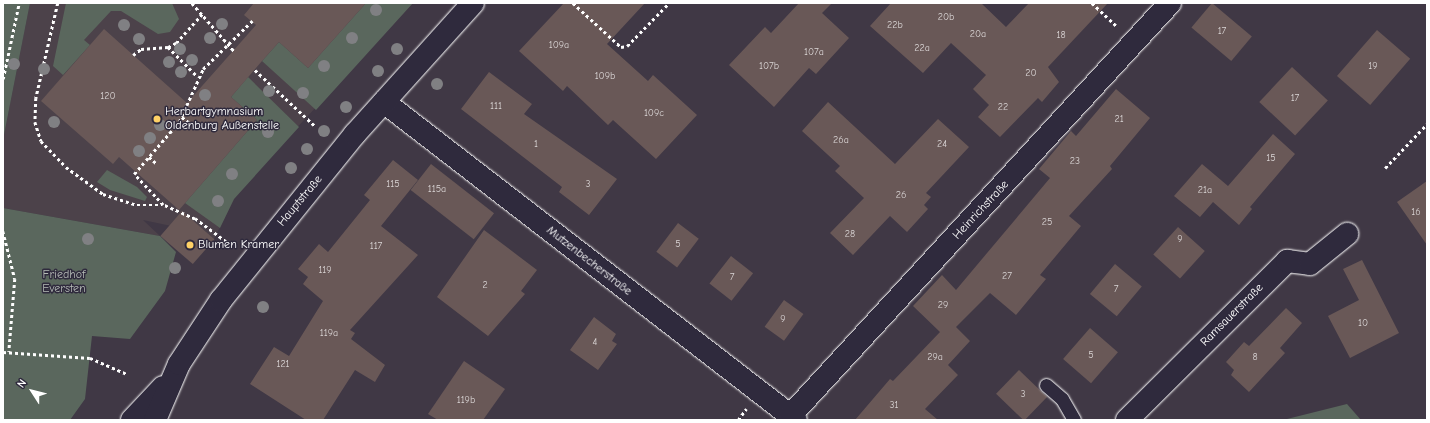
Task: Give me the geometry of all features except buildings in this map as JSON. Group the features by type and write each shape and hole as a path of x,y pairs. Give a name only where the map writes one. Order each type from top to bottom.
{"street":[{"name":"Hauptstraße","path":"154,420 173,376 221,300 384,102 473,3"},
{"name":"Heinrichstraße","path":"793,418 1170,3"},
{"name":"Mutzenbecherstraße","path":"384,102 793,418"},
{"name":"Ramsauerstraße","path":"1127,420 1287,261 1310,264 1347,234"},
{"path":"132,420 173,376"}],"lane":[{"path":"1046,385 1062,398 1074,420"}],"path":[{"path":"3,79 19,3"},
{"path":"58,3 36,98 35,122 41,141 66,167 103,194 137,205 163,205"},
{"path":"192,3 226,44 234,51"},
{"path":"573,3 621,46 628,46 669,3"},
{"path":"1092,3 1134,43"},
{"path":"168,47 202,14"},
{"path":"226,242 195,219 163,205 134,174 182,117 198,76 226,44 252,21"},
{"path":"133,55 156,45 168,47 198,76"},
{"path":"255,70 315,126"},
{"path":"182,117 191,124"},
{"path":"1385,168 1427,124"},
{"path":"149,156 156,164"},
{"path":"3,231 15,278 9,352"},
{"path":"3,352 90,358 127,374"}],"shaded area":[{"name":"Herbartgymnasium Oldenburg Außenstelle","path":"30,3 413,3 252,176 234,199 214,239 199,226 195,231 143,220 160,236 3,208 3,140"}],"green space":[{"path":"3,3 30,3 3,140"},
{"path":"66,3 172,3 179,19 170,32 158,34 121,11 111,11 84,40 90,45 63,75 53,66"},
{"path":"366,3 413,3 316,110 262,61 279,42 308,68"},
{"path":"248,77 299,127 234,199 220,228 185,203 257,120 231,97"},
{"path":"107,170 137,187 147,197 145,201 110,190 97,182"},
{"name":"Friedhof Eversten","path":"3,208 160,236 176,252 165,291 130,339 92,336 85,399 70,420 3,420"},
{"path":"1347,404 1361,420 1283,420"}],"place":[{"name":"Herbartgymnasium Oldenburg Außenstelle","path":"157,119"},
{"name":"Blumen Kramer","path":"190,245"}]}
